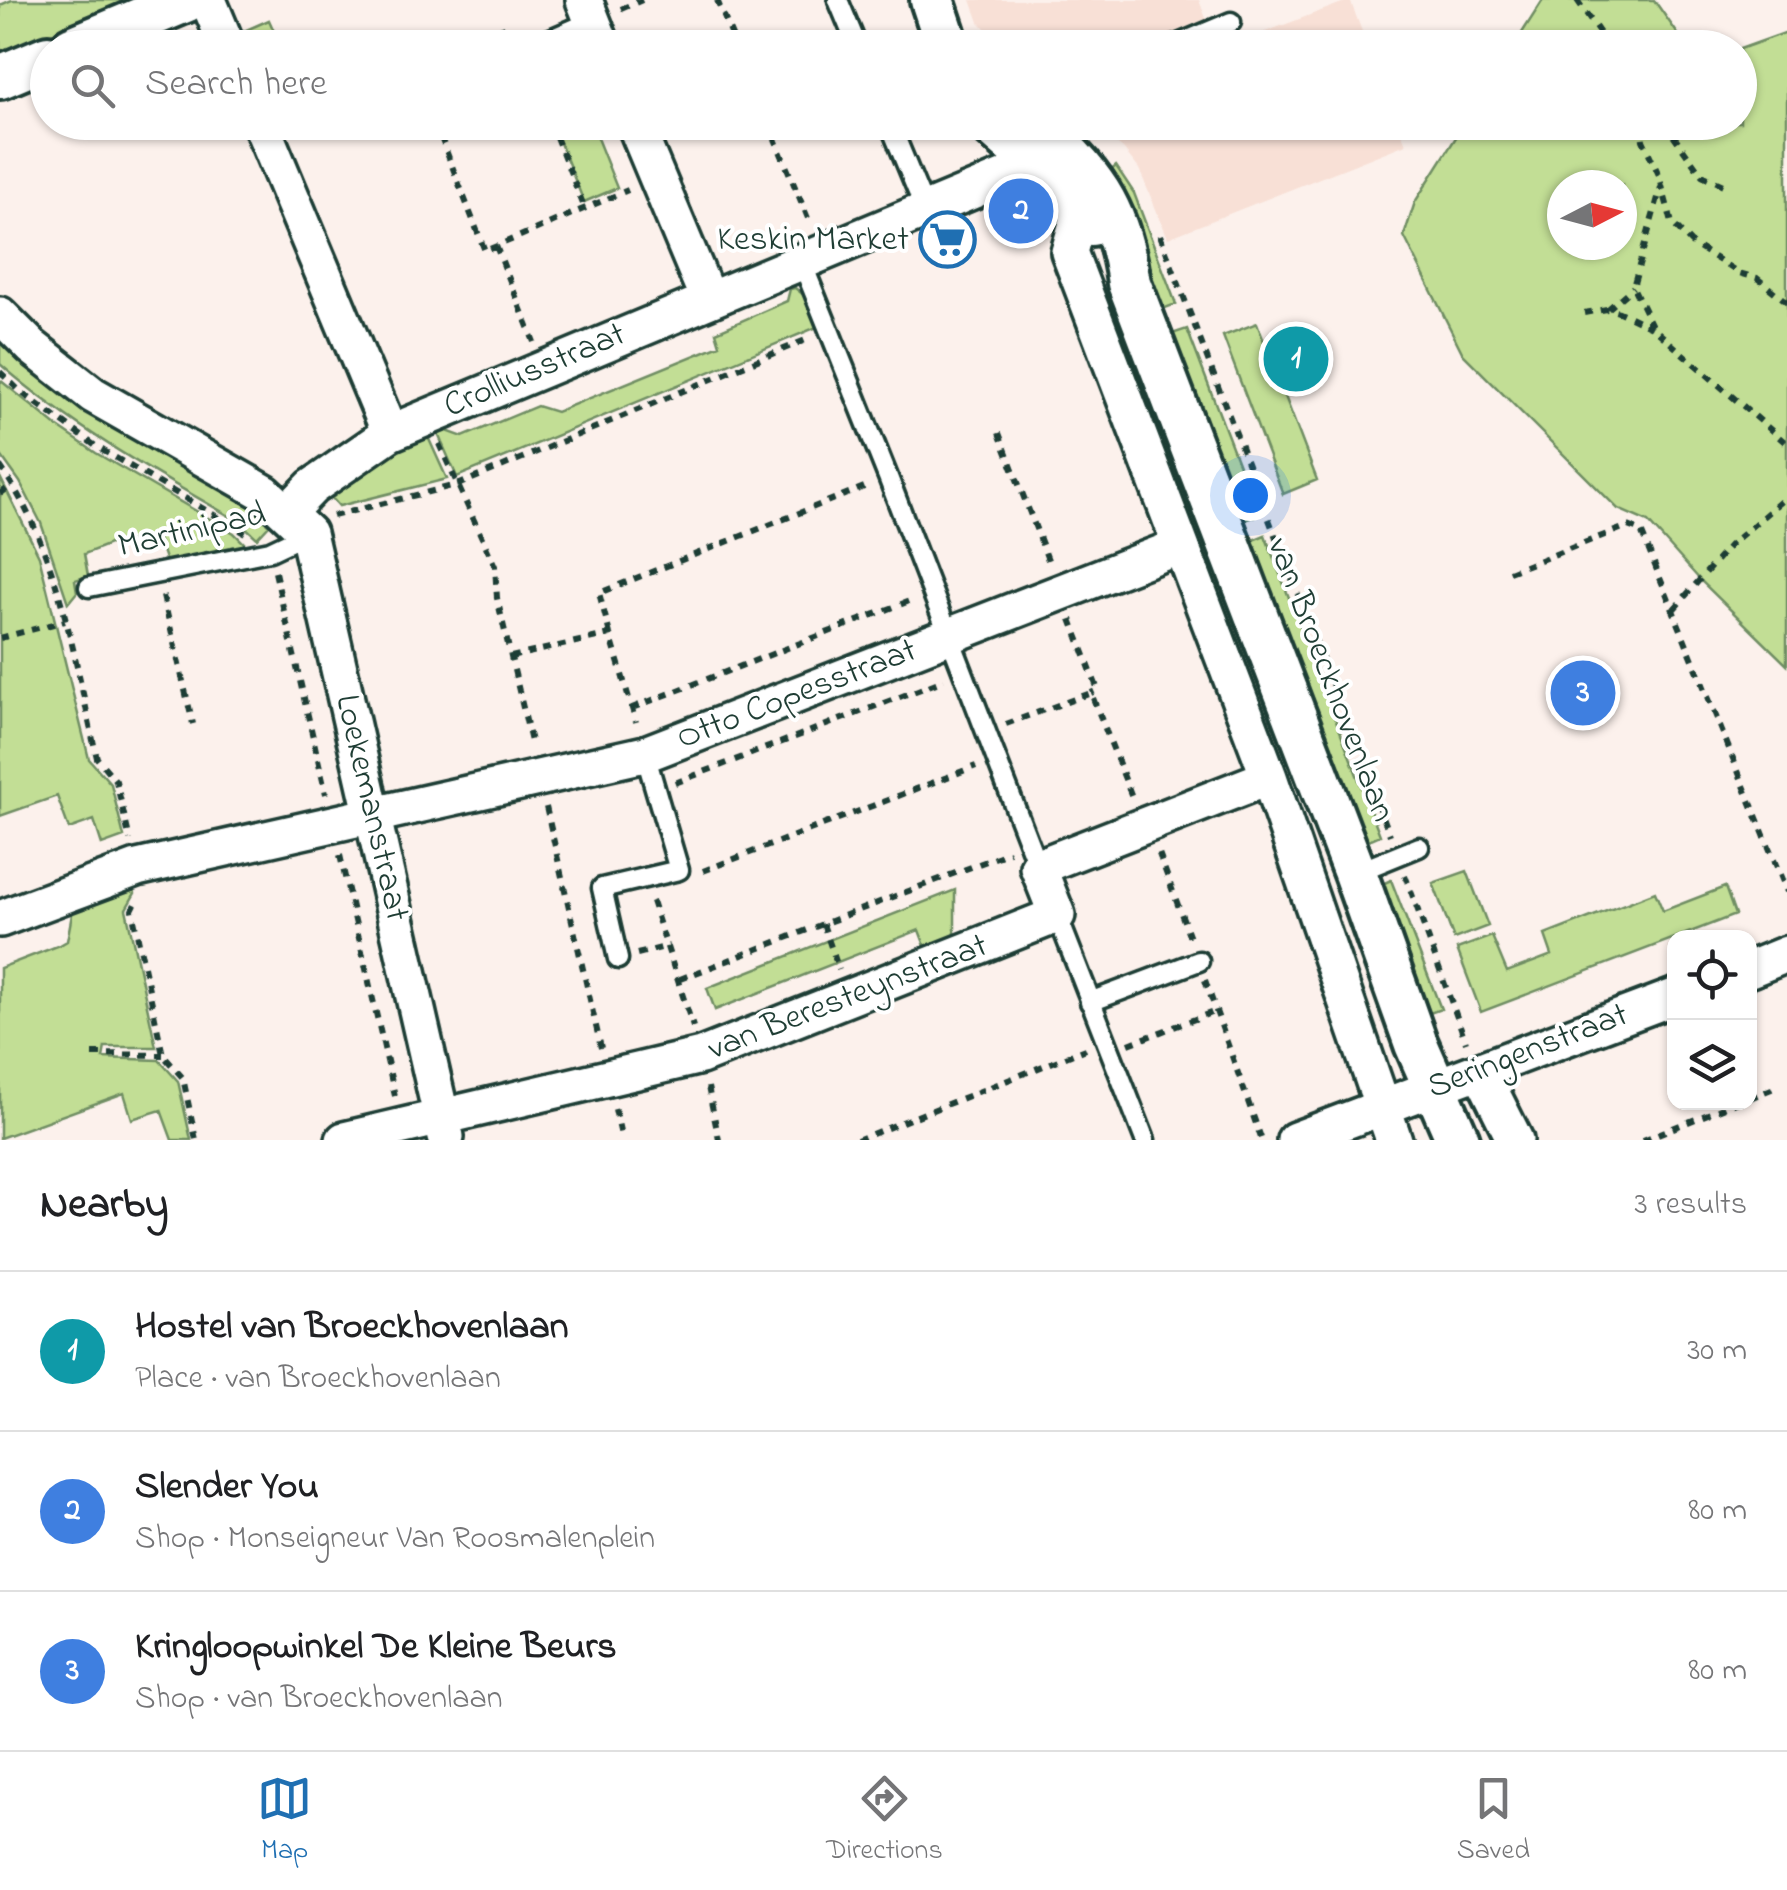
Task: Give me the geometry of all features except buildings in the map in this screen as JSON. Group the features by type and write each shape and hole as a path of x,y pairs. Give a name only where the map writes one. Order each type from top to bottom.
{"street":[{"path":"115,30 187,0"},
{"path":"208,0 220,30"},
{"path":"0,77 30,65"},
{"path":"268,140 390,434"},
{"path":"641,140 708,299"},
{"name":"Crolliusstraat","path":"287,513 312,487 390,434 1010,174 1037,140"},
{"name":"van Broeckhovenlaan","path":"1045,140 1082,209 1129,283 1433,1088 1458,1140"},
{"name":"van Broeckhovenlaan","path":"1050,140 1076,160 1110,211 1124,246 1129,283"},
{"path":"1082,209 1069,252 1269,777 1394,1140"},
{"path":"0,316 93,395 287,513"},
{"name":"Loekemanstraat","path":"287,513 372,816 445,1129"},
{"name":"Otto Copesstraat","path":"0,919 136,868 644,754 1180,546"},
{"path":"1056,915 1033,856 1144,826 1269,777"},
{"name":"van Beresteynstraat","path":"344,1140 445,1129 701,1056 1056,915"},
{"path":"1757,965 1787,954"},
{"name":"Seringenstraat","path":"1295,1140 1667,1000"},
{"path":"1480,1070 1515,1140"}],"lane":[{"path":"838,0 850,30"},
{"path":"1212,30 1231,22"},
{"path":"567,30 593,23"},
{"path":"896,140 925,209"},
{"path":"811,256 830,330 888,477"},
{"name":"Otto Copesstraat","path":"888,477 1033,856"},
{"name":"Martinipad","path":"89,588 270,551 287,513"},
{"name":"Otto Copesstraat","path":"644,754 679,870"},
{"path":"1354,872 1419,847"},
{"path":"618,959 602,888 679,870"},
{"path":"1056,915 1145,1140"},
{"path":"1090,1002 1199,961"}],"path":[{"path":"717,0 730,30"},
{"path":"1576,0 1597,30"},
{"path":"441,140 484,251 657,178"},
{"path":"557,140 585,208"},
{"path":"774,140 811,256"},
{"path":"1642,140 1672,224 1690,243 1757,278 1787,302"},
{"path":"1677,140 1702,175 1725,186"},
{"path":"1607,309 1633,287 1661,186"},
{"name":"van Broeckhovenlaan","path":"1157,227 1460,1028 1480,1070"},
{"path":"496,246 544,367"},
{"path":"1633,287 1652,327"},
{"path":"1584,313 1607,309 1652,327 1787,444"},
{"path":"287,513 326,518 460,484 830,330"},
{"path":"0,372 97,447 237,527 270,551"},
{"path":"0,466 13,484 46,554 66,621 0,638"},
{"name":"Otto Copesstraat","path":"644,754 599,593 888,477"},
{"path":"0,494 13,484"},
{"path":"1674,608 1730,546 1787,496"},
{"path":"1509,572 1628,526 1641,531 1787,892"},
{"path":"158,576 192,724"},
{"path":"632,708 932,593"},
{"path":"511,657 610,634"},
{"path":"656,790 963,673"},
{"path":"986,732 1091,693 1144,826"},
{"path":"679,870 701,871 996,758"},
{"path":"680,979 823,924 1033,856"},
{"path":"644,879 680,979 718,1140"},
{"path":"823,924 849,998"},
{"path":"858,1140 1108,1046 1216,1011"},
{"path":"93,1054 163,1055"},
{"path":"1757,1095 1774,1088"},
{"path":"1642,1140 1718,1110"}],"shaded area":[{"path":"971,0 1199,0 1210,30 987,30 979,22"},
{"path":"1350,0 1361,30 1270,30"},
{"path":"1112,140 1404,140 1406,144 1168,238 1139,169"}],"green space":[{"path":"12,0 139,0 67,30 30,30 30,45 0,58 0,5"},
{"path":"1543,0 1654,0 1675,30 1524,30"},
{"path":"269,20 273,30 246,30"},
{"path":"1787,32 1787,665 1701,581 1648,522 1618,509 1463,354 1404,236 1415,202 1454,140 1757,140 1757,43"},
{"path":"559,140 598,140 617,188 584,202"},
{"path":"1116,166 1134,193 1176,304 1160,310 1103,177"},
{"path":"795,288 805,296 817,327 457,477 438,434 447,431 463,437 537,406 556,412 720,345 716,332 787,301 790,289"},
{"path":"1257,323 1317,480 1283,494 1223,336"},
{"path":"1187,329 1258,515 1241,522 1169,335"},
{"path":"0,338 113,426 250,506 269,525 257,538 240,522 86,429 0,364"},
{"path":"0,380 96,453 234,533 248,547 167,565 157,536 112,543 84,554 88,576 75,580 77,592 68,603 41,523 0,454"},
{"path":"428,437 447,479 339,506 332,498 377,463"},
{"path":"0,477 39,556 89,759 111,784 124,837 102,845 94,820 69,829 57,796 0,816"},
{"path":"1265,535 1380,835 1364,842 1248,542"},
{"path":"1467,871 1488,926 1454,939 1433,883"},
{"path":"1391,880 1441,1009 1427,1014 1378,886"},
{"path":"133,884 135,893 126,909 156,1047 105,1047 103,1058 159,1060 178,1081 191,1140 172,1140 161,1110 132,1119 124,1093 0,1138 0,968 67,941 73,909"},
{"path":"1725,887 1735,915 1696,930 1667,930 1667,941 1481,1012 1457,949 1492,936 1507,972 1552,955 1545,935 1655,892 1663,911"},
{"path":"955,890 955,940 927,951 919,930 715,1010 707,988"}],"place":[{"name":"Slender You","path":"1021,211"},
{"name":"Keskin Market","path":"948,240"},
{"name":"Hostel van Broeckhovenlaan","path":"1296,359"},
{"name":"Kringloopwinkel De Kleine Beurs","path":"1583,693"}]}
